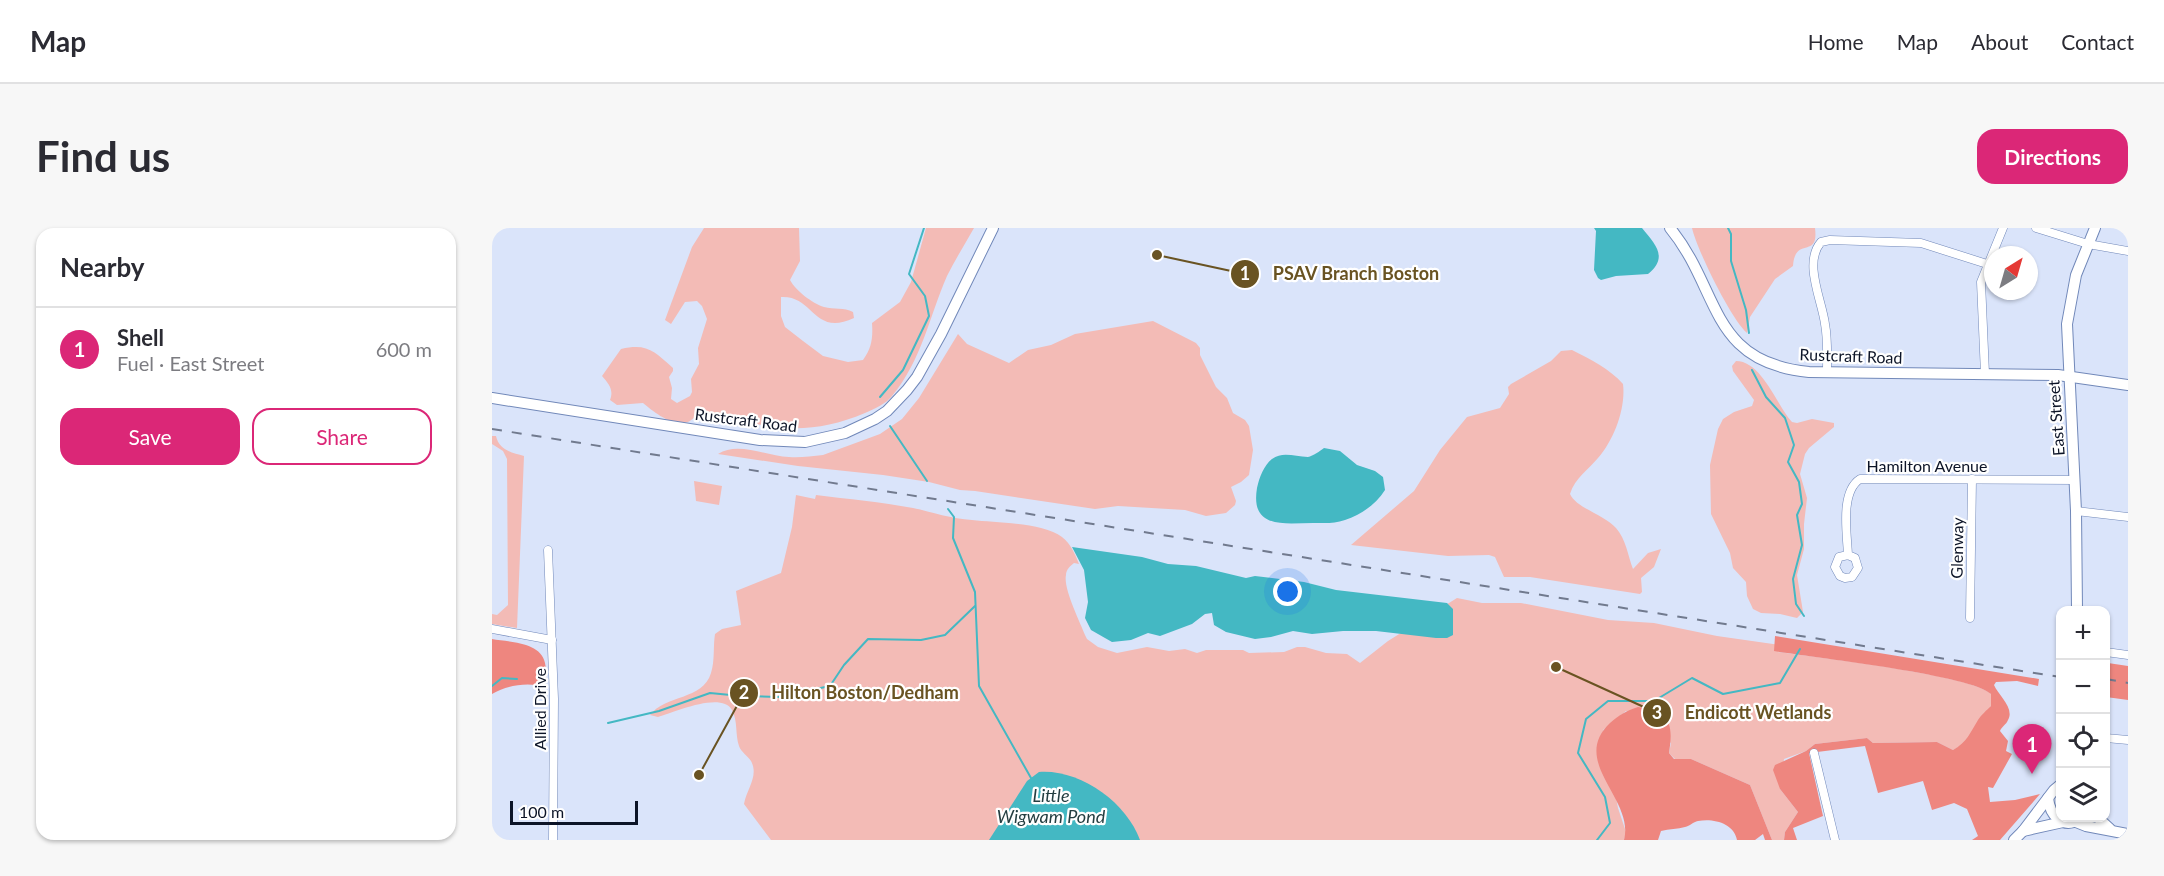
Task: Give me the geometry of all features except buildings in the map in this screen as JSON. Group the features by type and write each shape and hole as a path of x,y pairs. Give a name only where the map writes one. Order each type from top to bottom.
{"main road":[{"name":"Rustcraft Road","path":"492,398 768,441 805,442 839,436 859,428 887,411 912,384 941,334 993,228"},
{"name":"Rustcraft Road","path":"1670,228 1688,255 1716,313 1740,345 1760,359 1782,367 1827,372 2069,376 2128,385"},
{"name":"East Street","path":"2077,606 2076,511 2067,339 2068,309 2076,275 2095,228"},
{"path":"2014,840 2056,789"},
{"path":"2048,798 2052,814 2056,817"},
{"path":"2023,831 2063,822"},
{"path":"2082,822 2086,826 2128,834"},
{"path":"2102,822 2110,829"}],"street":[{"path":"1995,246 2003,228"},
{"path":"2036,228 2088,244 2128,251"},
{"path":"1827,372 1825,324 1814,268 1816,251 1821,242 1830,240 1920,243 1984,263"},
{"path":"1984,272 1981,292 1985,374"},
{"name":"Hamilton Avenue","path":"1848,555 1848,495 1854,483 1860,479 2075,480"},
{"name":"Glenway","path":"1970,618 1972,479"},
{"path":"2076,511 2128,517"},
{"name":"Allied Drive","path":"548,550 554,699 553,840"},
{"path":"492,629 552,640"},
{"path":"2110,653 2128,655"},
{"path":"2110,738 2128,740"},
{"path":"1814,753 1835,840"}],"shaded area":[{"path":"704,228 799,228 800,261 790,280 814,303 828,308 850,310 854,318 830,322 822,319 801,302 781,297 781,316 785,327 823,356 848,362 863,360 871,342 872,323 900,302 911,282 926,228 974,228 947,276 911,368 889,399 876,408 847,420 796,428 763,425 710,414 703,414 682,423 664,418 643,403 617,405 610,400 610,387 602,376 621,349 630,347 650,350 673,368 669,377 672,388 671,399 677,403 690,396 691,379 699,364 698,348 707,319 702,306 697,301 685,302 671,324 665,320 692,247"},
{"path":"1692,228 1815,228 1815,238 1814,243 1798,251 1793,266 1775,279 1750,317 1747,333 1732,314 1715,284"},
{"path":"1153,321 1196,343 1216,387 1227,398 1233,413 1245,420 1249,426 1253,450 1249,475 1231,487 1236,501 1226,513 1206,516 1185,510 1118,506 1095,509 960,490 929,482 883,475 798,466 718,454 726,450 743,449 789,457 823,455 880,434 902,419 919,398 958,334 967,344 1009,363 1028,350 1051,345 1075,334"},
{"path":"1572,350 1593,361 1623,384 1623,403 1618,423 1604,451 1578,479 1570,494 1578,503 1616,528 1624,542 1633,569 1648,553 1661,549 1654,567 1641,578 1642,592 1640,594 1530,577 1504,577 1495,557 1489,555 1448,556 1351,545 1414,491 1440,450 1467,417 1500,408 1509,394 1508,387 1511,384 1551,361 1561,351"},
{"path":"1736,361 1754,368 1792,422 1812,419 1834,423 1834,427 1805,454 1800,474 1807,498 1804,549 1797,575 1803,612 1797,618 1761,613 1753,609 1747,596 1746,582 1733,568 1730,553 1711,514 1710,465 1718,429 1723,419 1734,412 1752,406 1754,400 1733,371 1732,366"},
{"path":"492,436 496,436 500,445 507,450 524,456 517,628 492,624 492,614 497,615 508,605 507,459 503,451 492,444"},
{"path":"694,481 722,486 719,505 696,501"},
{"path":"796,495 815,499 816,495 889,504 957,518 1019,524 1054,532 1068,543 1079,564 1074,563 1068,568 1066,581 1087,639 1098,647 1117,653 1147,647 1169,651 1185,649 1197,653 1206,650 1243,650 1249,653 1284,652 1297,647 1305,647 1326,653 1347,654 1360,663 1388,641 1457,598 1482,603 1521,603 1608,620 1654,623 1717,636 1787,646 1778,652 1856,662 1955,680 1978,687 1991,694 1991,706 1964,744 1953,750 1937,742 1873,743 1867,738 1815,744 1806,751 1784,759 1780,789 1798,812 1785,832 1784,840 1772,840 1750,785 1691,759 1675,759 1669,753 1671,743 1626,711 1603,730 1618,808 1626,832 1624,840 771,840 744,804 754,772 751,761 739,746 732,710 726,705 708,703 658,717 650,715 665,704 692,693 707,682 712,668 715,634 722,629 741,625 736,591 781,573 792,527"},
{"path":"1775,636 2039,679 2038,686 2017,681 1996,682 1994,685 2009,711 2008,720 2000,731 2008,741 2006,751 2012,754 1993,788 1988,787 1990,802 2015,800 2040,794 2000,840 1972,840 1978,836 1967,809 1954,803 1932,810 1923,781 1878,793 1865,746 1809,753 1823,816 1793,828 1797,840 1784,840 1785,832 1798,812 1780,789 1773,770 1775,765 1806,751 1815,744 1867,738 1873,743 1937,742 1953,750 1965,740 1979,718 1991,706 1991,694 1978,687 1955,680 1774,651"},
{"path":"492,639 523,644 537,651 546,666 545,687 518,685 492,694"},
{"path":"2110,663 2128,666 2128,700 2110,698"},
{"path":"1638,707 1657,712 1667,720 1671,733 1669,753 1674,759 1691,759 1750,785 1772,840 1765,840 1763,834 1755,840 1737,840 1732,829 1716,821 1704,820 1685,827 1661,831 1658,840 1624,840 1625,825 1621,810 1599,766 1596,752 1599,738 1610,723"}],"water":[{"path":"1594,228 1642,228 1658,251 1658,262 1648,274 1616,276 1601,280 1594,270 1596,231"},
{"path":"1324,448 1340,451 1357,465 1375,471 1383,477 1385,490 1373,504 1362,512 1337,522 1281,523 1264,518 1256,502 1257,488 1262,472 1269,462 1280,455 1308,457"},
{"path":"1072,547 1142,557 1168,564 1196,566 1246,578 1255,576 1304,582 1336,590 1447,603 1453,609 1453,635 1447,638 1436,638 1376,631 1312,634 1293,631 1255,639 1226,632 1214,625 1212,613 1205,614 1192,624 1160,636 1148,633 1131,640 1112,642 1091,630 1085,618 1088,602 1084,570"},
{"name":"Little Wigwam Pond","path":"1039,772 1070,776 1100,791 1124,813 1140,840 989,840 1027,781"}],"waterway":[{"path":"880,397 903,370 929,316 925,296 909,274 924,228"},
{"path":"1728,228 1731,234 1731,261 1746,310 1749,333"},
{"path":"1752,370 1766,397 1785,418 1794,445 1788,462 1799,482 1802,504 1797,515 1802,545 1793,579 1796,604 1804,616"},
{"path":"890,426 927,481"},
{"path":"948,509 954,517 953,538 975,592 979,686 1031,778"},
{"path":"608,723 659,711 710,693 778,697 830,686 844,665 868,639 921,640 945,635 975,606"},
{"path":"1597,840 1610,823 1605,797 1578,753 1586,719 1608,701 1654,701 1692,678 1723,694 1780,683 1800,649"},
{"path":"492,686 502,678 517,679"}],"railway":[{"path":"492,429 2056,676"},
{"path":"2110,680 2128,683"}],"place":[{"name":"PSAV Branch Boston","path":"1157,255"},
{"name":"Endicott Wetlands","path":"1556,667"},
{"name":"Shell","path":"2032,774"},
{"name":"Hilton Boston/Dedham","path":"699,775"}]}
